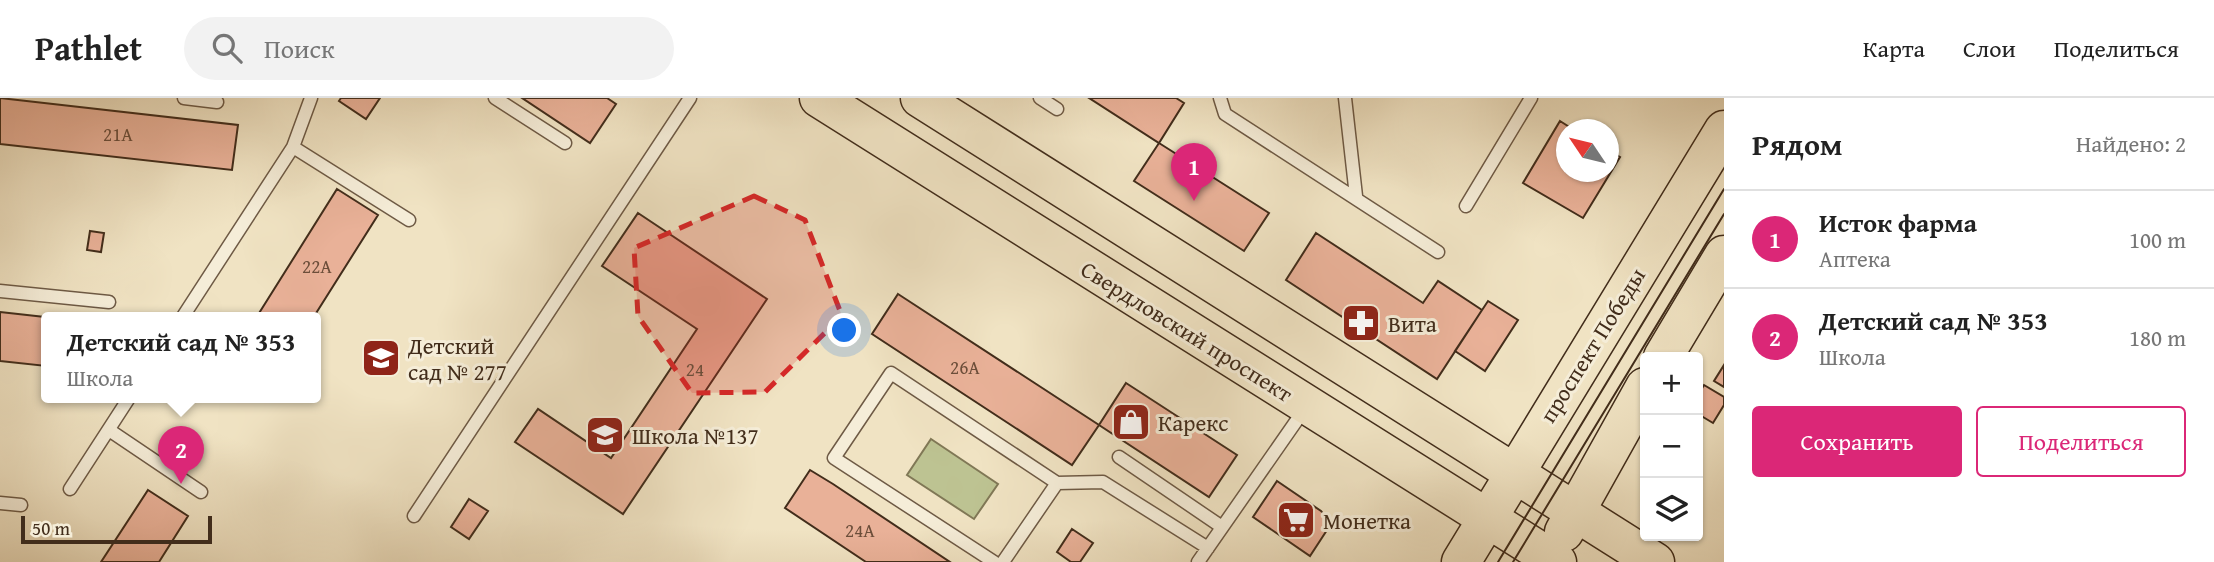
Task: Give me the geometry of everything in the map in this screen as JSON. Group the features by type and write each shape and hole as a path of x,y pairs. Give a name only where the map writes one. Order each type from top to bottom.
{"main road":[{"name":"Свердловский проспект","path":"819,98 1551,560"},
{"path":"920,98 1655,562"},
{"name":"проспект Победы","path":"1461,562 1724,130"},
{"path":"1666,352 1724,255"},
{"path":"1551,560 1575,511 1640,396"}],"lane":[{"path":"184,98 217,102"},
{"path":"186,312 293,147 311,98"},
{"path":"495,98 565,143"},
{"path":"414,516 690,98"},
{"path":"1040,98 1057,108"},
{"path":"1220,98 1225,114 1356,196 1438,252"},
{"path":"1345,98 1356,196"},
{"path":"1466,205 1531,98"},
{"path":"293,147 409,220"},
{"path":"0,291 109,302"},
{"path":"994,562 834,458 891,373 1057,483 1102,482 1208,548"},
{"path":"70,489 126,403"},
{"path":"1198,562 1306,407"},
{"path":"109,430 201,492"},
{"path":"1119,457 1222,527"},
{"path":"1003,562 1057,483"},
{"path":"0,503 21,505"}],"highlighted area":[{"path":"754,196 805,220 842,316 765,392 692,393 638,316 634,248"}],"green space":[{"path":"931,439 998,484 974,519 907,475"}],"building":[{"path":"0,98 238,125 232,170 0,144"},
{"path":"341,98 380,98 366,119 339,101"},
{"path":"522,98 607,98 616,104 590,143"},
{"path":"1089,98 1176,98 1184,103 1159,143"},
{"path":"1556,128 1556,182 1605,182 1583,218 1523,183"},
{"path":"1159,143 1269,213 1244,251 1134,181"},
{"path":"337,189 378,215 317,312 260,312"},
{"path":"638,213 767,299 623,514 515,442 538,409 611,458 697,329 602,266"},
{"path":"90,231 104,233 101,252 87,250"},
{"path":"1316,233 1423,303 1438,281 1482,310 1437,379 1286,280"},
{"path":"898,294 1099,425 1072,465 872,334"},
{"path":"1488,301 1518,320 1485,371 1455,351"},
{"path":"0,312 41,317 41,365 0,361"},
{"path":"1724,365 1724,387 1714,381"},
{"path":"1126,383 1237,455 1209,497 1099,425"},
{"path":"1703,387 1724,397 1724,405 1713,423 1703,417"},
{"path":"810,470 950,562 866,562 785,508"},
{"path":"1277,481 1321,511 1329,521 1329,527 1310,556 1253,517"},
{"path":"148,490 188,516 159,562 101,562"},
{"path":"469,499 488,511 469,539 451,527"},
{"path":"1072,529 1093,543 1080,562 1071,562 1057,552"}],"tram line":[{"path":"1498,562 1724,189"},
{"path":"1513,562 1724,214"}],"place":[{"name":"Исток фарма","path":"1194,201"},
{"name":"Вита","path":"1361,323"},
{"name":"Детский сад № 277","path":"381,358"},
{"name":"Карекс","path":"1131,422"},
{"name":"Школа №137","path":"605,435"},
{"name":"Детский сад № 353","path":"181,484"},
{"name":"Монетка","path":"1296,520"}]}
